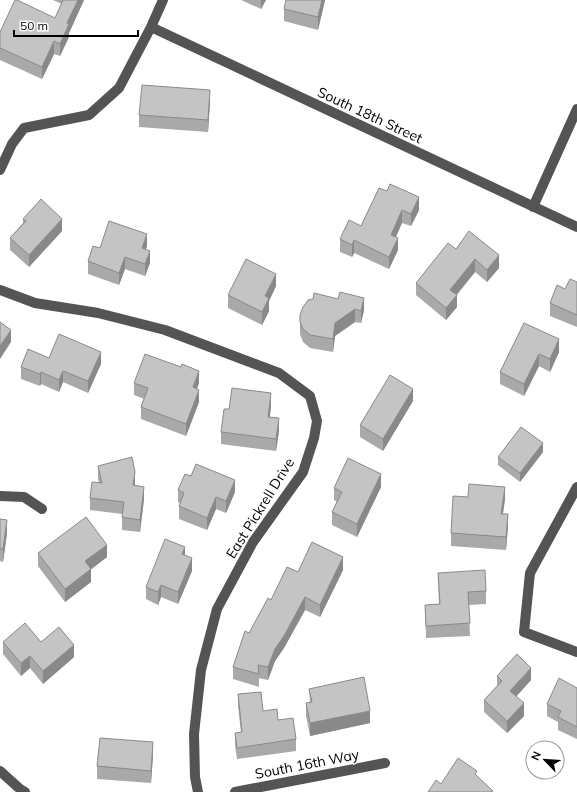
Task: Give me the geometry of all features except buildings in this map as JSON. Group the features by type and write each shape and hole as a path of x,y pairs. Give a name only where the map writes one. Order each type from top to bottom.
{"street":[{"path":"0,170 12,144 24,128 89,115 119,88 151,27 163,0"},
{"name":"South 18th Street","path":"151,27 577,227"},
{"path":"533,207 577,109"},
{"name":"East Pickrell Drive","path":"0,290 35,303 98,313 165,330 279,373 310,396 317,421 314,438 303,472 253,542 217,609 201,670 194,734 195,777 198,792"},
{"path":"577,488 530,573 524,632 577,652"},
{"path":"0,496 24,497 42,509"},
{"name":"South 16th Way","path":"235,792 385,763"},
{"path":"0,771 25,792"}]}
